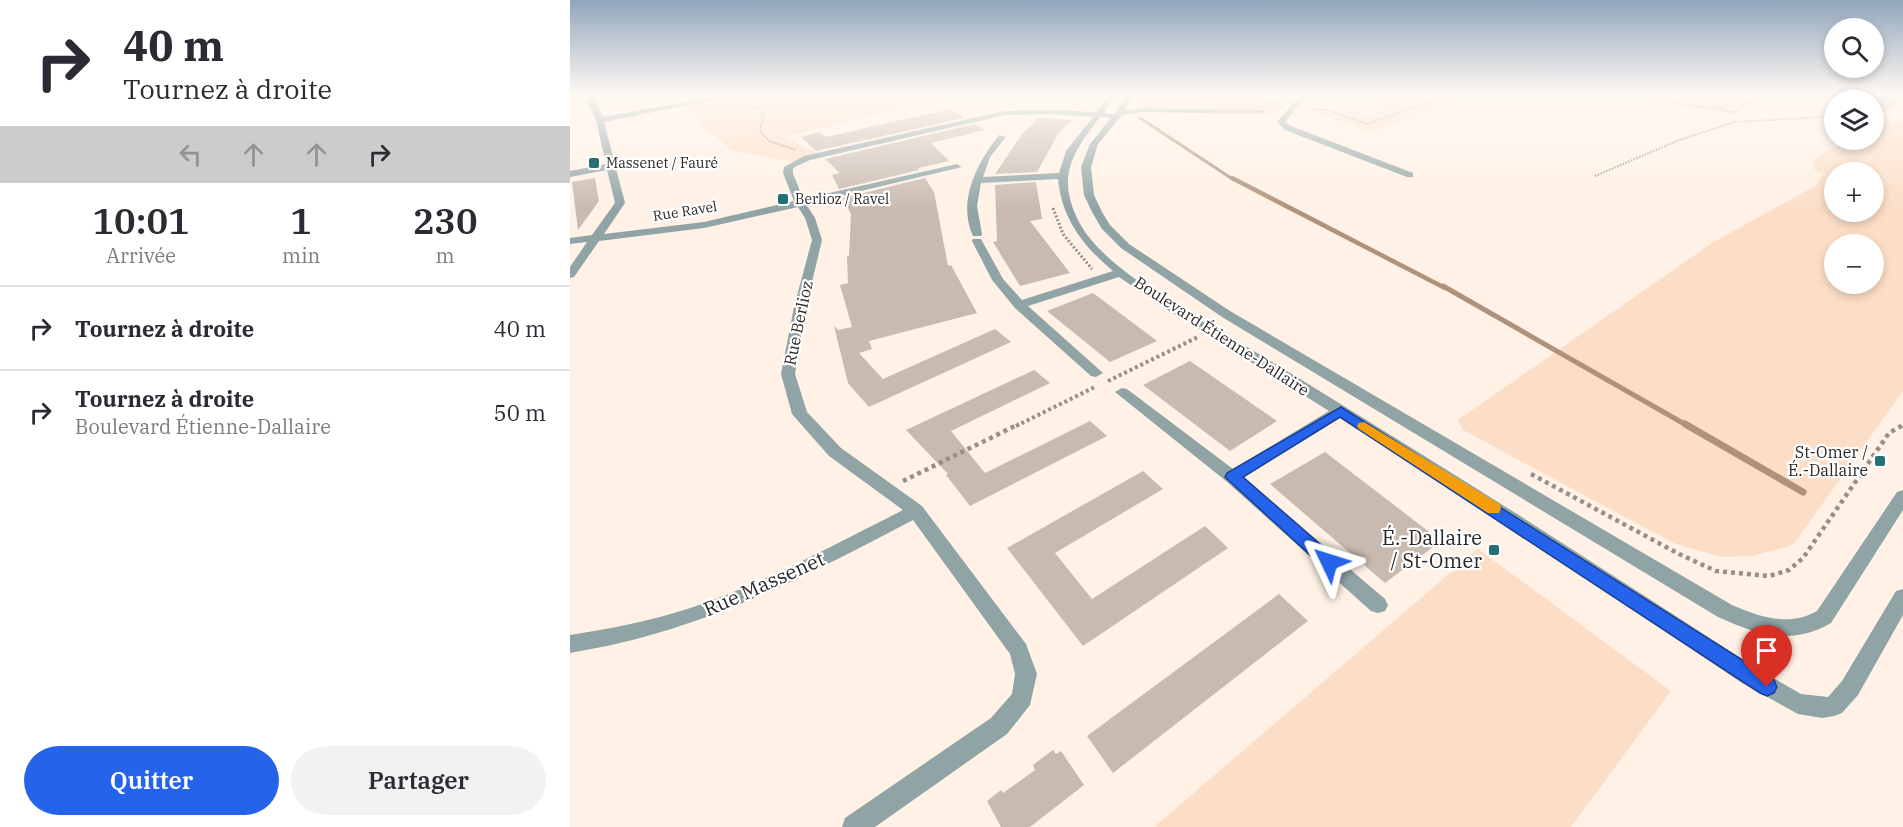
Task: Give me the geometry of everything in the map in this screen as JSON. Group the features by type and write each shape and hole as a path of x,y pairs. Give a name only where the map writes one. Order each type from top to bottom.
{"street":[{"path":"570,275 620,203 603,133"},
{"name":"Rue Berlioz","path":"854,827 999,726 1022,698 1026,674 1019,650 916,512 836,452 800,414 788,374 800,307 817,240 802,203 796,196 789,167 812,156 912,133"},
{"path":"1006,133 986,157 977,180 972,206 977,237 998,280 1019,305 1095,373"},
{"name":"Boulevard Étienne-Dallaire","path":"1083,133 1065,164 1065,192 1075,224 1089,244 1122,272 1162,300 1341,411 1784,697 1809,707 1834,706 1850,688 1903,597"},
{"name":"Boulevard Étienne-Dallaire","path":"1103,133 1088,157 1086,180 1089,195 1106,227 1138,257 1226,314 1745,621 1790,629 1806,627 1824,617 1903,496"},
{"path":"1300,133 1410,175"},
{"path":"570,174 612,166"},
{"name":"Rue Ravel","path":"570,241 704,225 957,167"},
{"path":"977,180 1064,176"},
{"path":"1019,305 1122,272"},
{"path":"1122,392 1232,477 1378,605"},
{"path":"1232,477 1341,411"},
{"name":"Rue Massenet","path":"570,644 644,629 710,610 761,589 916,512"}],"path":[{"path":"761,133 769,141 812,156"},
{"path":"1595,176 1702,133"},
{"path":"885,489 1199,337"},
{"path":"1528,472 1679,554 1716,571 1769,576 1790,570 1803,558 1889,433 1903,425"}],"shaded area":[{"path":"712,133 802,133 784,137 819,154 795,162 731,150"},
{"path":"1884,133 1903,133 1903,391 1793,545 1752,556 1721,557 1673,543 1463,430 1458,420 1712,243 1815,186 1823,174 1814,169 1814,161 1827,151 1884,150"},
{"path":"1478,549 1671,691 1571,827 1154,827"}],"building":[{"path":"821,133 826,137 846,133 899,133 816,151 801,137"},
{"path":"938,133 973,133 931,143 949,161 839,189 832,175 840,173 825,159"},
{"path":"1059,133 1037,172 995,174 1022,134"},
{"path":"595,178 599,201 578,230 572,182"},
{"path":"925,178 934,192 948,266 951,265 977,313 869,341 872,349 859,353 883,379 995,329 1011,342 869,407 848,383 834,326 838,330 852,327 840,285 848,283 847,256 849,256 851,214 843,198"},
{"path":"1036,182 1042,219 1030,221 1070,273 1020,286 993,242 997,241 995,185"},
{"path":"1093,293 1157,341 1110,362 1047,311"},
{"path":"1190,361 1277,421 1230,451 1143,385"},
{"path":"1034,370 1050,383 951,431 985,473 1090,421 1107,436 970,506 946,475 948,474 906,430"},
{"path":"1325,452 1441,541 1385,583 1270,484"},
{"path":"1143,471 1163,489 1055,553 1092,599 1205,526 1228,548 1083,646 1007,548"},
{"path":"1279,594 1308,621 1113,773 1087,736"},
{"path":"1053,750 1056,754 1061,751 1084,785 1030,827 1001,827 987,801 1001,790 1003,793 1035,770 1033,765"}],"waterway":[{"path":"1162,133 1234,180"},
{"path":"1232,178 1445,288"},
{"path":"1443,286 1688,426"},
{"path":"1685,424 1803,492"}],"slow traffic":[{"path":"1364,426 1493,508"}],"place":[{"name":"Massenet / Fauré","path":"594,163"},
{"name":"Berlioz / Ravel","path":"783,199"},
{"name":"St-Omer / É.-Dallaire","path":"1880,461"},
{"name":"É.-Dallaire / St-Omer","path":"1494,550"}],"route":[{"path":"1329,562 1232,477 1341,411 1767,687"}]}
